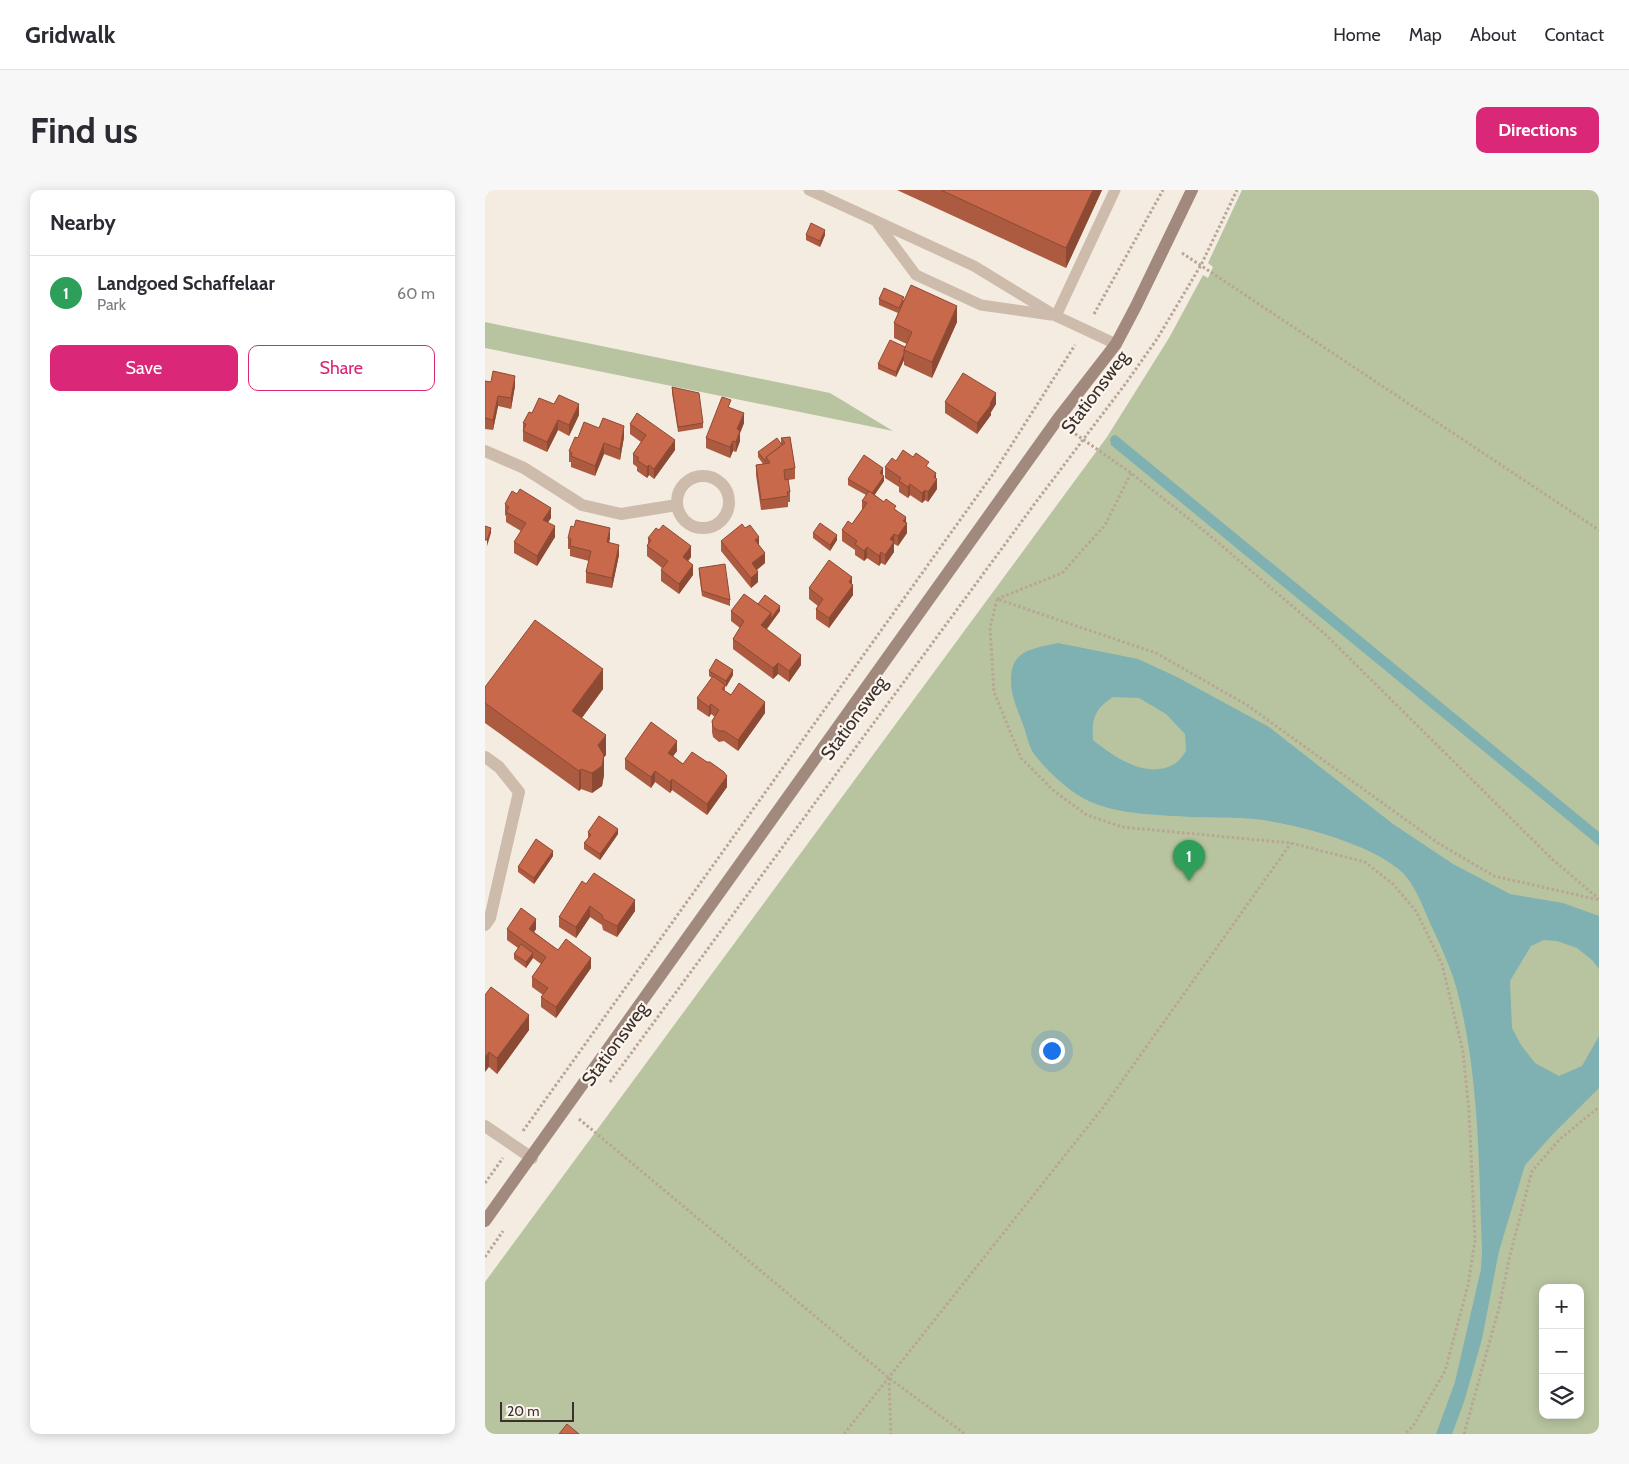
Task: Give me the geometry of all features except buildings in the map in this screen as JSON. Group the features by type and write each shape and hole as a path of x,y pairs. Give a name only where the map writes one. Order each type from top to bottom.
{"main road":[{"name":"Stationsweg","path":"485,1221 532,1158 1051,428 1116,344 1191,190"}],"street":[{"path":"485,451 524,468 582,505 621,514 677,504"},
{"path":"701,476 717,480 727,492 729,500 724,516 719,522 705,527 690,524 679,512 677,504 678,496 686,482 701,476"},
{"path":"485,758 499,767 519,792 488,921"},
{"path":"485,1126 532,1158"}],"lane":[{"path":"809,190 975,266 1056,316 1116,344"},
{"path":"1056,316 1115,190"},
{"path":"877,222 916,275 981,305 1056,316"}],"path":[{"name":"Stationsweg","path":"485,1182 993,474 1085,329 1163,190"},
{"name":"Stationsweg","path":"605,1089 1157,339 1201,265 1237,190"},
{"path":"1166,244 1201,265 1304,336 1599,530"},
{"path":"1083,440 1131,473 1325,634 1552,859 1599,900"},
{"path":"997,599 1062,573 1105,525 1131,473"},
{"path":"997,599 990,628 994,692 1021,758 1054,790 1087,815 1122,827 1291,843 1365,862 1393,884 1415,911 1442,964 1463,1052 1469,1111 1475,1242 1468,1285 1445,1371 1413,1426 1405,1434"},
{"path":"997,599 1165,658 1247,704 1438,844 1495,876 1599,900"},
{"path":"844,1434 1105,1105 1291,843"},
{"path":"1464,1434 1499,1308 1510,1255 1532,1171 1560,1139 1599,1107"},
{"name":"Stationsweg","path":"576,1128 587,1113"},
{"path":"581,1121 889,1378 965,1434"},
{"path":"485,1257 509,1224"},
{"path":"889,1378 891,1434"}],"green space":[{"path":"1242,190 1599,190 1599,1434 485,1434 485,1282 1107,437 1169,338 1203,275 1208,278 1213,267 1208,263"},
{"path":"485,322 830,393 893,431 485,348"}],"water":[{"path":"1116,435 1599,832 1599,846 1111,445 1110,439"},
{"path":"1058,643 1138,659 1177,677 1269,727 1393,824 1453,864 1510,894 1563,903 1599,916 1599,969 1592,960 1577,948 1557,941 1544,940 1531,946 1510,981 1512,1028 1521,1045 1535,1063 1559,1076 1582,1066 1599,1036 1599,1088 1525,1165 1499,1251 1482,1339 1464,1402 1452,1434 1436,1434 1455,1382 1481,1269 1482,1250 1477,1123 1471,1060 1456,988 1446,959 1418,896 1403,873 1390,863 1354,844 1333,837 1291,825 1255,819 1168,816 1115,810 1091,802 1067,788 1046,768 1029,745 1012,693 1011,682 1014,663 1018,657 1031,650","holes":["1113,697 1139,698 1166,714 1185,734 1186,751 1176,763 1165,768 1154,769 1132,765 1093,740 1095,715 1102,706"]}],"place":[{"name":"Landgoed Schaffelaar","path":"1189,881"}]}
